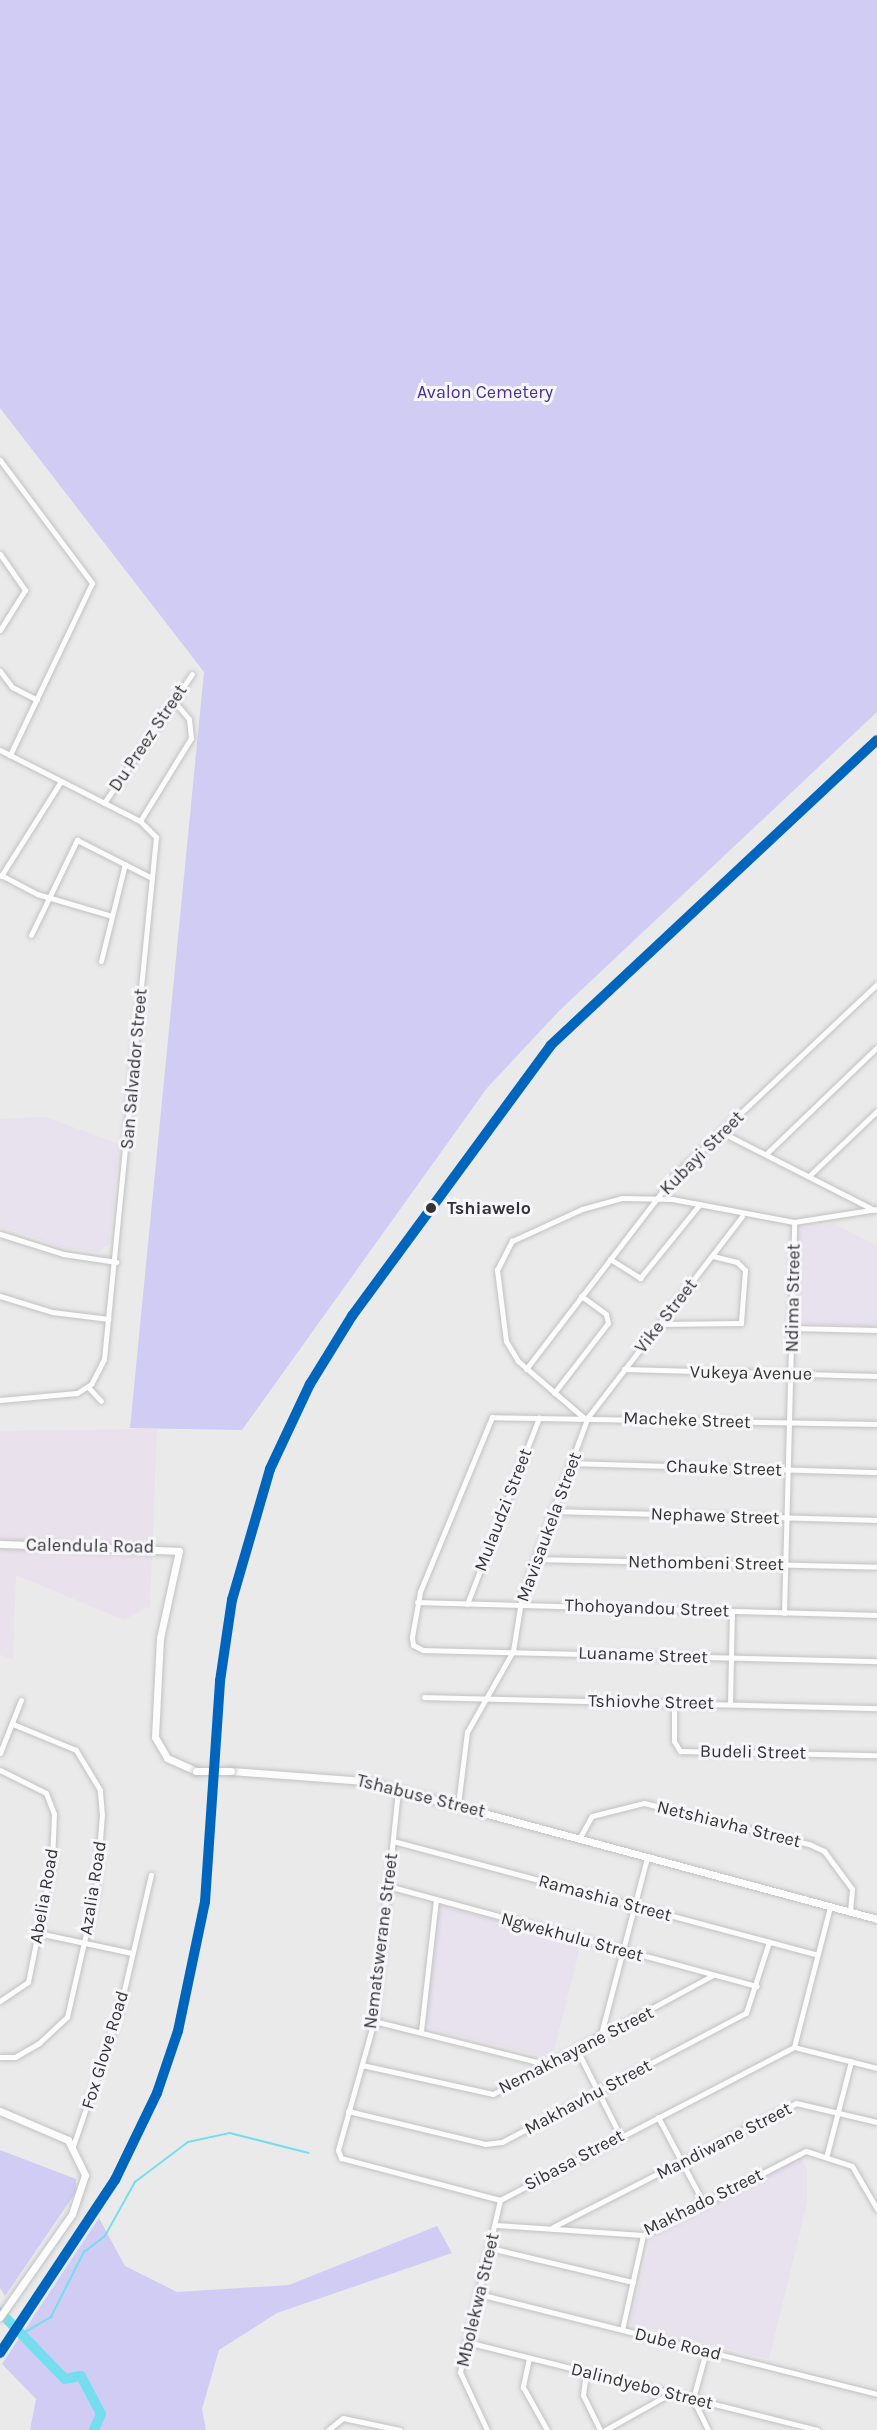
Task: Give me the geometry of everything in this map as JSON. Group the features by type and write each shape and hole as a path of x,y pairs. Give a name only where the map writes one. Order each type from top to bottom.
{"street":[{"path":"0,460 92,583 10,755"},
{"path":"0,554 25,590 10,621 0,630"},
{"path":"0,671 16,690 37,700"},
{"name":"Du Preez Street","path":"105,803 192,674"},
{"path":"140,821 190,738 189,719 174,701"},
{"name":"San Salvador Street","path":"0,750 140,821 156,835 109,1319 104,1359 88,1388"},
{"path":"61,781 1,876 48,897 109,915"},
{"path":"31,934 77,840 152,878"},
{"path":"101,961 109,915 125,864"},
{"name":"Kubayi Street","path":"526,1369 657,1197 721,1132 877,984"},
{"path":"766,1154 877,1047"},
{"path":"809,1176 877,1112"},
{"path":"721,1132 876,1209"},
{"path":"586,1417 526,1369 509,1350 498,1309 497,1270 506,1247 524,1234 593,1205 657,1197 700,1204 742,1216 794,1222 876,1209"},
{"path":"610,1259 640,1278 700,1204"},
{"name":"Vike Street","path":"586,1417 742,1216"},
{"name":"Ndima Street","path":"784,1612 792,1374 794,1222"},
{"path":"0,1234 63,1254 116,1262"},
{"path":"660,1324 741,1323 745,1270 737,1262 713,1256"},
{"path":"554,1393 608,1323 602,1310 581,1296"},
{"path":"0,1298 52,1312 109,1319"},
{"path":"791,1328 877,1330"},
{"name":"Vukeya Avenue","path":"624,1370 877,1377"},
{"path":"0,1400 62,1398 88,1388 101,1401"},
{"name":"Macheke Street","path":"417,1602 485,1423 498,1415 877,1424"},
{"name":"Mulaudzi Street","path":"467,1604 539,1417"},
{"name":"Mavisaukela Street","path":"458,1805 467,1732 513,1651 520,1605 572,1463 586,1417"},
{"name":"Chauke Street","path":"572,1463 877,1472"},
{"name":"Nephawe Street","path":"553,1511 877,1520"},
{"name":"Calendula Road","path":"0,1544 179,1551"},
{"name":"Tshabuse Street","path":"179,1551 160,1638 155,1737 167,1758 196,1771 345,1778 398,1790 877,1919"},
{"name":"Nethombeni Street","path":"536,1559 877,1567"},
{"name":"Thohoyandou Street","path":"417,1602 877,1615"},
{"name":"Luaname Street","path":"417,1602 413,1642 420,1650 877,1661"},
{"path":"730,1704 732,1611"},
{"name":"Tshiovhe Street","path":"424,1697 877,1708"},
{"path":"0,1753 21,1700"},
{"name":"Budeli Street","path":"674,1703 674,1745 680,1750 877,1755"},
{"name":"Azalia Road","path":"0,2057 15,2057 63,2024 85,1942 99,1866 100,1790 76,1750 13,1724"},
{"path":"0,1735 7,1738"},
{"name":"Abelia Road","path":"0,1770 34,1783 49,1797 54,1814 52,1862 28,1982 0,2001"},
{"name":"Nematswerane Street","path":"398,1790 374,2021 338,2150 341,2158 500,2200"},
{"name":"Netshiavha Street","path":"579,1839 592,1816 644,1803 810,1844 824,1851 852,1889 850,1912"},
{"name":"Ramashia Street","path":"393,1841 817,1955"},
{"path":"600,2038 647,1857"},
{"name":"Fox Glove Road","path":"73,2145 119,2012 151,1875"},
{"name":"Ngwekhulu Street","path":"388,1886 713,1976 757,1986"},
{"path":"421,2031 436,1900"},
{"path":"830,1907 794,2047 877,2068"},
{"path":"38,1933 132,1953"},
{"name":"Makhavhu Street","path":"348,2111 495,2144 746,2013 757,1986 769,1942"},
{"name":"Nemakhayane Street","path":"362,2065 481,2095 549,2065 713,1976"},
{"path":"374,2021 549,2065"},
{"name":"Sibasa Street","path":"500,2200 620,2134 794,2047"},
{"path":"577,2050 620,2134"},
{"path":"827,2154 852,2061"},
{"name":"Mandiwane Street","path":"552,2228 796,2103 840,2110 877,2122"},
{"path":"0,2111 73,2145 84,2169 82,2193 0,2316"},
{"path":"658,2117 703,2202"},
{"name":"Makhado Street","path":"496,2225 643,2235 804,2151 827,2154 852,2166 877,2210"},
{"name":"Mbolekwa Street","path":"487,2430 460,2380 500,2200"},
{"path":"578,2216 579,2230"},
{"path":"622,2330 643,2235"},
{"path":"490,2248 633,2283"},
{"name":"Dube Road","path":"479,2294 877,2394"},
{"name":"Dalindyebo Street","path":"467,2342 817,2430"},
{"path":"706,2351 693,2399 708,2430"},
{"path":"529,2358 523,2387 547,2430"},
{"path":"586,2373 583,2395 600,2430"},
{"path":"605,2430 671,2393"},
{"path":"328,2429 343,2418 400,2430"}],"shaded area":[{"path":"45,1117 119,1144 109,1244 98,1252 62,1247 0,1226 0,1119"},
{"path":"835,1224 877,1246 877,1326 804,1324 797,1314 798,1234 802,1228"},
{"path":"157,1429 150,1606 124,1620 16,1575 13,1659 0,1655 0,1431"},
{"path":"444,1906 581,1944 552,2058 431,2029 426,2021 438,1912"},
{"path":"801,2157 807,2170 807,2203 769,2359 630,2324 652,2235"}],"green space":[{"name":"Avalon Cemetery","path":"0,0 877,0 877,712 559,1011 487,1088 242,1430 130,1428 204,672 0,408"},
{"path":"0,2150 76,2179 76,2192 5,2296 0,2288"},
{"path":"99,2218 125,2266 177,2292 289,2285 437,2226 452,2253 277,2313 219,2350 202,2409 206,2430 30,2430 36,2399 2,2364"}],"waterway":[{"path":"22,2334 51,2317 84,2252 105,2236 135,2182 188,2142 230,2133 309,2153"},
{"path":"0,2312 65,2379 81,2376 101,2414 94,2430"}],"railway":[{"path":"0,2353 115,2180 157,2093 178,2031 205,1902 220,1681 232,1600 270,1469 310,1384 352,1316 551,1045 877,740"}],"transit line":[{"path":"0,2353 115,2180 157,2093 178,2031 205,1902 220,1681 232,1600 270,1469 310,1384 352,1316 551,1045 877,740"}],"place":[{"name":"Tshiawelo","path":"431,1208"}]}
